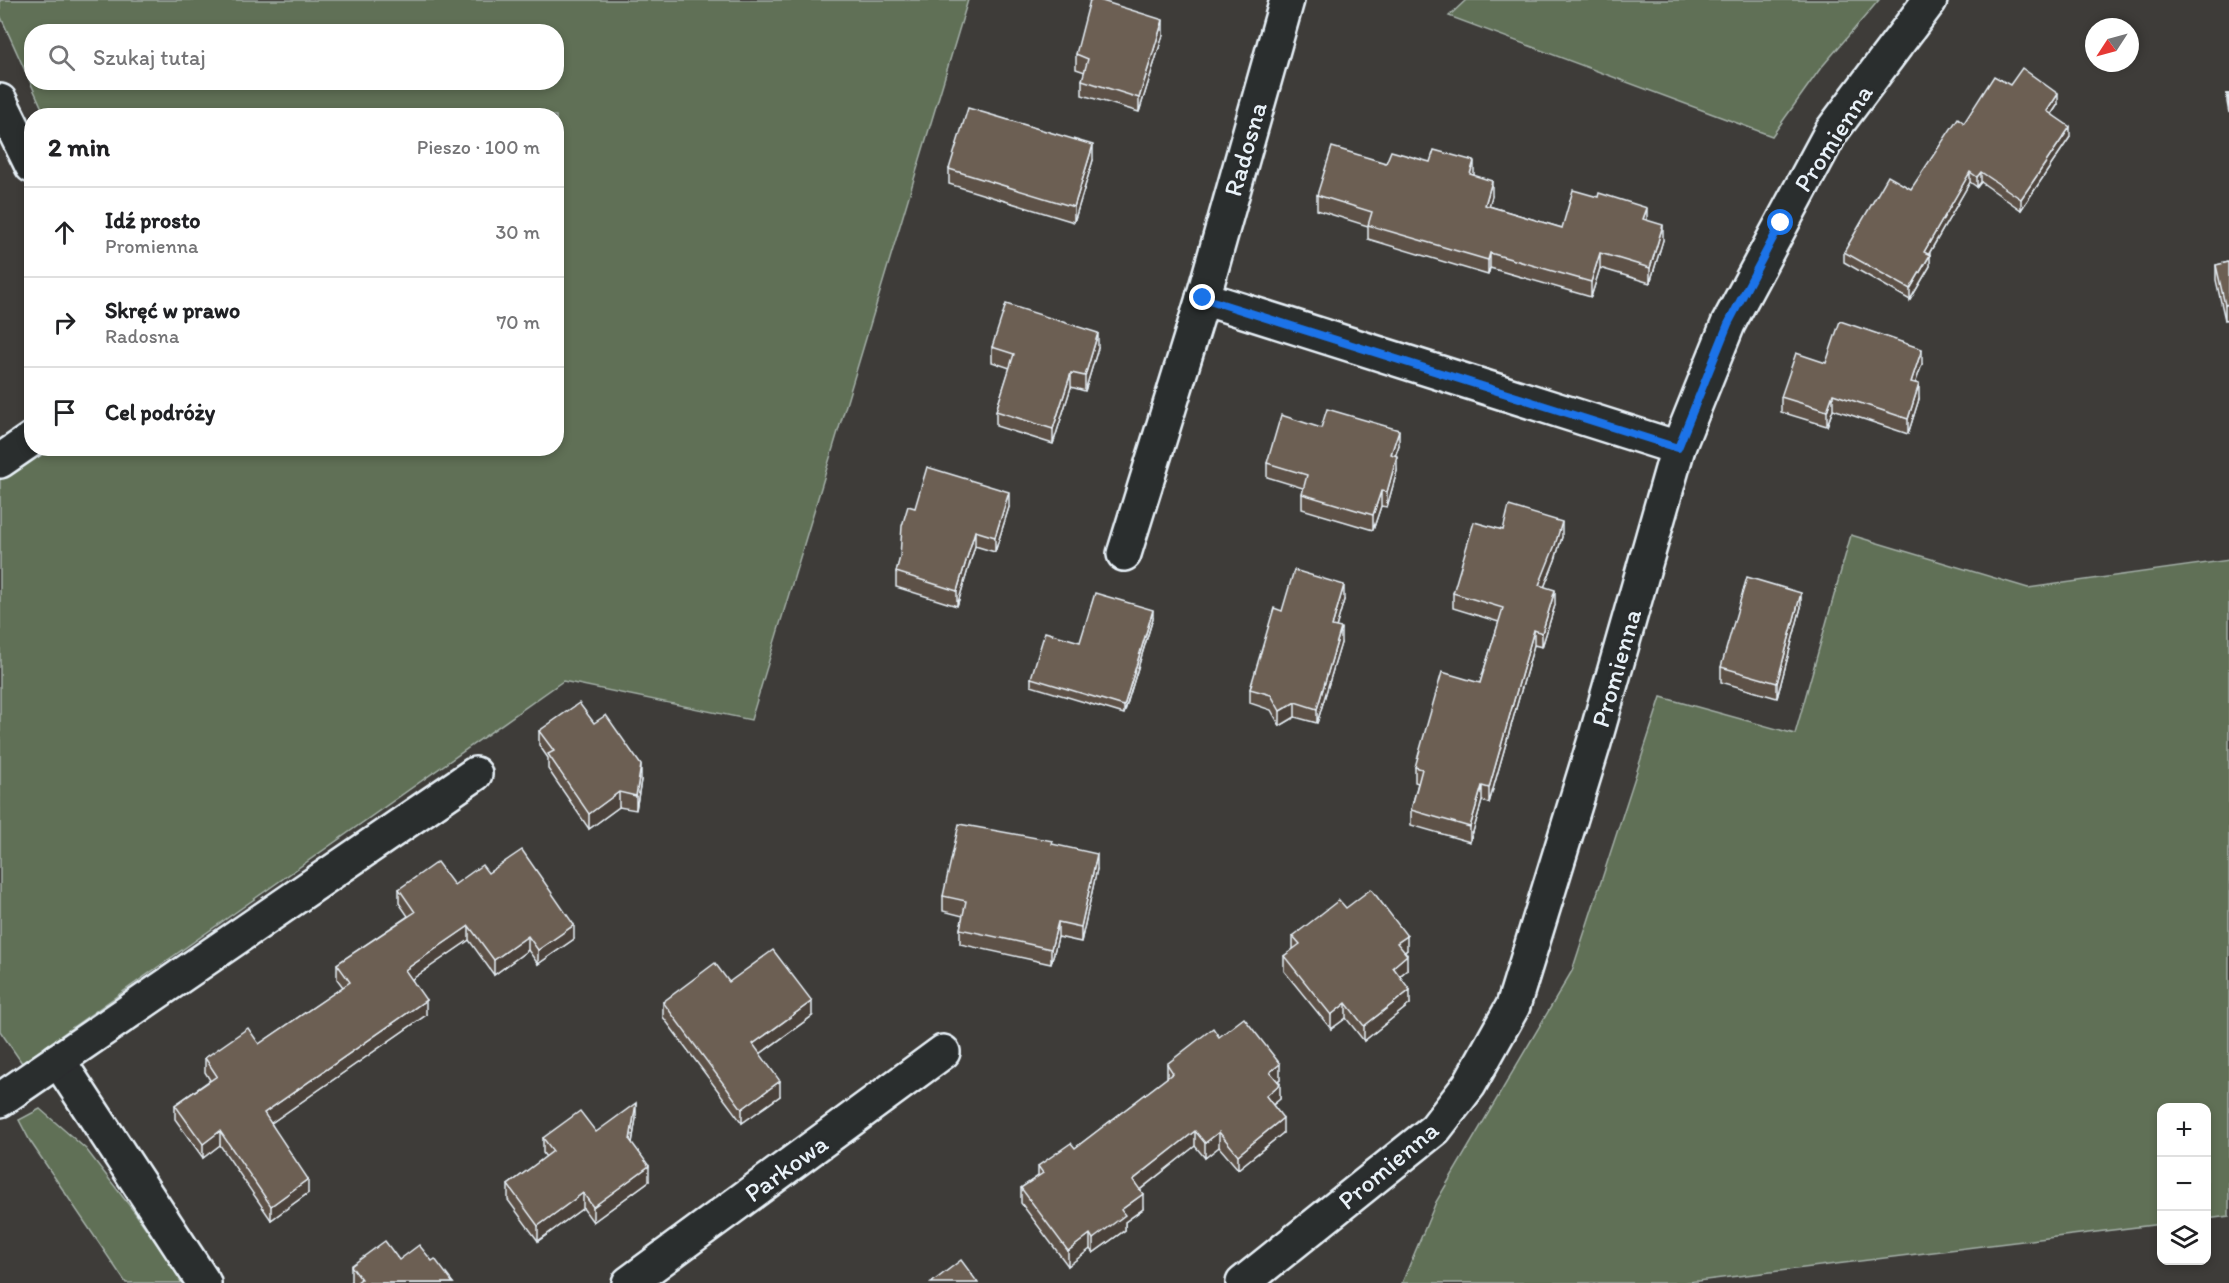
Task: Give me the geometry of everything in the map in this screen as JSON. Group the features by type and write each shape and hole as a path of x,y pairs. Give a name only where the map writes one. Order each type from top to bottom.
{"street":[{"name":"Radosna","path":"1124,554 1203,298 1287,0"},
{"name":"Promienna","path":"1243,1283 1435,1129 1469,1085 1513,1006 1594,743 1678,448 1728,324 1831,132 1930,0"},
{"path":"0,101 24,150"},
{"path":"1203,298 1678,448"},
{"path":"0,461 24,444"},
{"path":"0,1100 475,774"},
{"name":"Parkowa","path":"629,1283 943,1052"},
{"path":"58,1060 204,1283"}],"green space":[{"path":"0,0 968,0 751,720 563,681 22,1063 0,1031 0,480 36,456 564,456 564,108 42,108 34,90 564,90 564,24 24,24 24,68 0,15"},
{"path":"1466,0 1879,0 1820,69 1772,136 1449,16"},
{"path":"1851,535 2028,588 2229,560 2229,1216 2211,1218 2211,1103 2157,1103 2157,1224 1681,1283 1402,1283 1436,1202 1572,971 1661,697 1795,734"},
{"path":"40,1109 86,1149 136,1214 184,1283 126,1283 30,1141 19,1120"}],"building":[{"path":"1090,0 1099,0 1163,20 1139,98 1082,80 1088,59 1076,54"},
{"path":"2022,68 2058,94 2047,111 2070,127 2021,199 1981,172 1977,177 1970,172 1924,252 1930,255 1910,289 1844,252 1888,176 1911,189 1958,118 1964,123 1994,76 2010,85"},
{"path":"968,108 1093,145 1074,207 949,169"},
{"path":"1332,147 1386,163 1391,151 1430,162 1434,150 1474,161 1470,174 1492,181 1485,205 1562,228 1573,190 1598,197 1599,193 1647,208 1643,219 1663,225 1650,268 1600,253 1591,282 1490,253 1488,260 1368,225 1372,212 1317,195"},
{"path":"2229,262 2229,304 2225,305 2216,265"},
{"path":"1006,304 1098,333 1085,376 1071,373 1053,429 996,411 1014,354 992,347"},
{"path":"1840,321 1922,349 1911,382 1919,384 1908,419 1833,394 1827,411 1781,397 1796,353 1826,363"},
{"path":"1327,409 1399,430 1391,454 1397,456 1387,492 1381,491 1373,515 1302,494 1307,475 1267,463 1281,415 1321,428"},
{"path":"927,467 1009,492 995,537 975,531 957,591 896,572 900,557 902,526 908,506 915,508"},
{"path":"1509,506 1562,522 1539,585 1555,590 1542,633 1534,630 1489,788 1482,786 1470,827 1411,810 1422,769 1415,767 1442,672 1480,683 1503,608 1453,593 1474,522 1503,530"},
{"path":"1294,570 1344,585 1332,626 1341,628 1317,709 1295,702 1280,711 1271,695 1250,689 1274,608 1282,611"},
{"path":"1747,577 1801,593 1777,683 1721,667"},
{"path":"1095,593 1153,610 1124,706 1031,678 1045,632 1080,642"},
{"path":"579,703 594,723 606,715 641,765 636,796 619,792 589,814 548,754 554,751 539,731"},
{"path":"959,824 1053,841 1052,844 1097,854 1081,927 1058,922 1051,949 960,929 966,901 943,896"},
{"path":"522,850 574,925 538,950 528,936 494,960 469,926 405,970 426,1000 264,1113 308,1179 271,1206 220,1131 203,1144 175,1105 217,1076 205,1058 248,1028 259,1044 350,982 337,964 415,912 399,889 437,862 454,885 482,865 488,873"},
{"path":"1371,889 1407,936 1397,943 1407,955 1393,967 1410,990 1364,1026 1346,1003 1331,1015 1284,956 1300,944 1293,936 1339,900 1346,908"},
{"path":"773,950 812,1001 753,1044 780,1081 742,1109 663,1002 715,963 729,982"},
{"path":"1244,1018 1280,1064 1270,1072 1280,1084 1266,1096 1283,1118 1238,1155 1219,1132 1205,1143 1195,1131 1133,1180 1143,1194 1121,1210 1125,1215 1093,1239 1090,1234 1068,1251 1021,1188 1043,1173 1038,1166 1071,1143 1075,1148 1173,1073 1167,1064 1213,1028 1219,1037"},
{"path":"636,1103 630,1140 649,1166 593,1207 583,1193 538,1226 508,1185 553,1151 543,1138 580,1111 596,1132"},
{"path":"385,1241 399,1260 419,1245 432,1261 435,1259 453,1283 356,1283 361,1279 351,1266"},
{"path":"961,1260 978,1283 931,1283"}],"route":[{"path":"1203,298 1678,448 1728,324 1781,223"}]}
